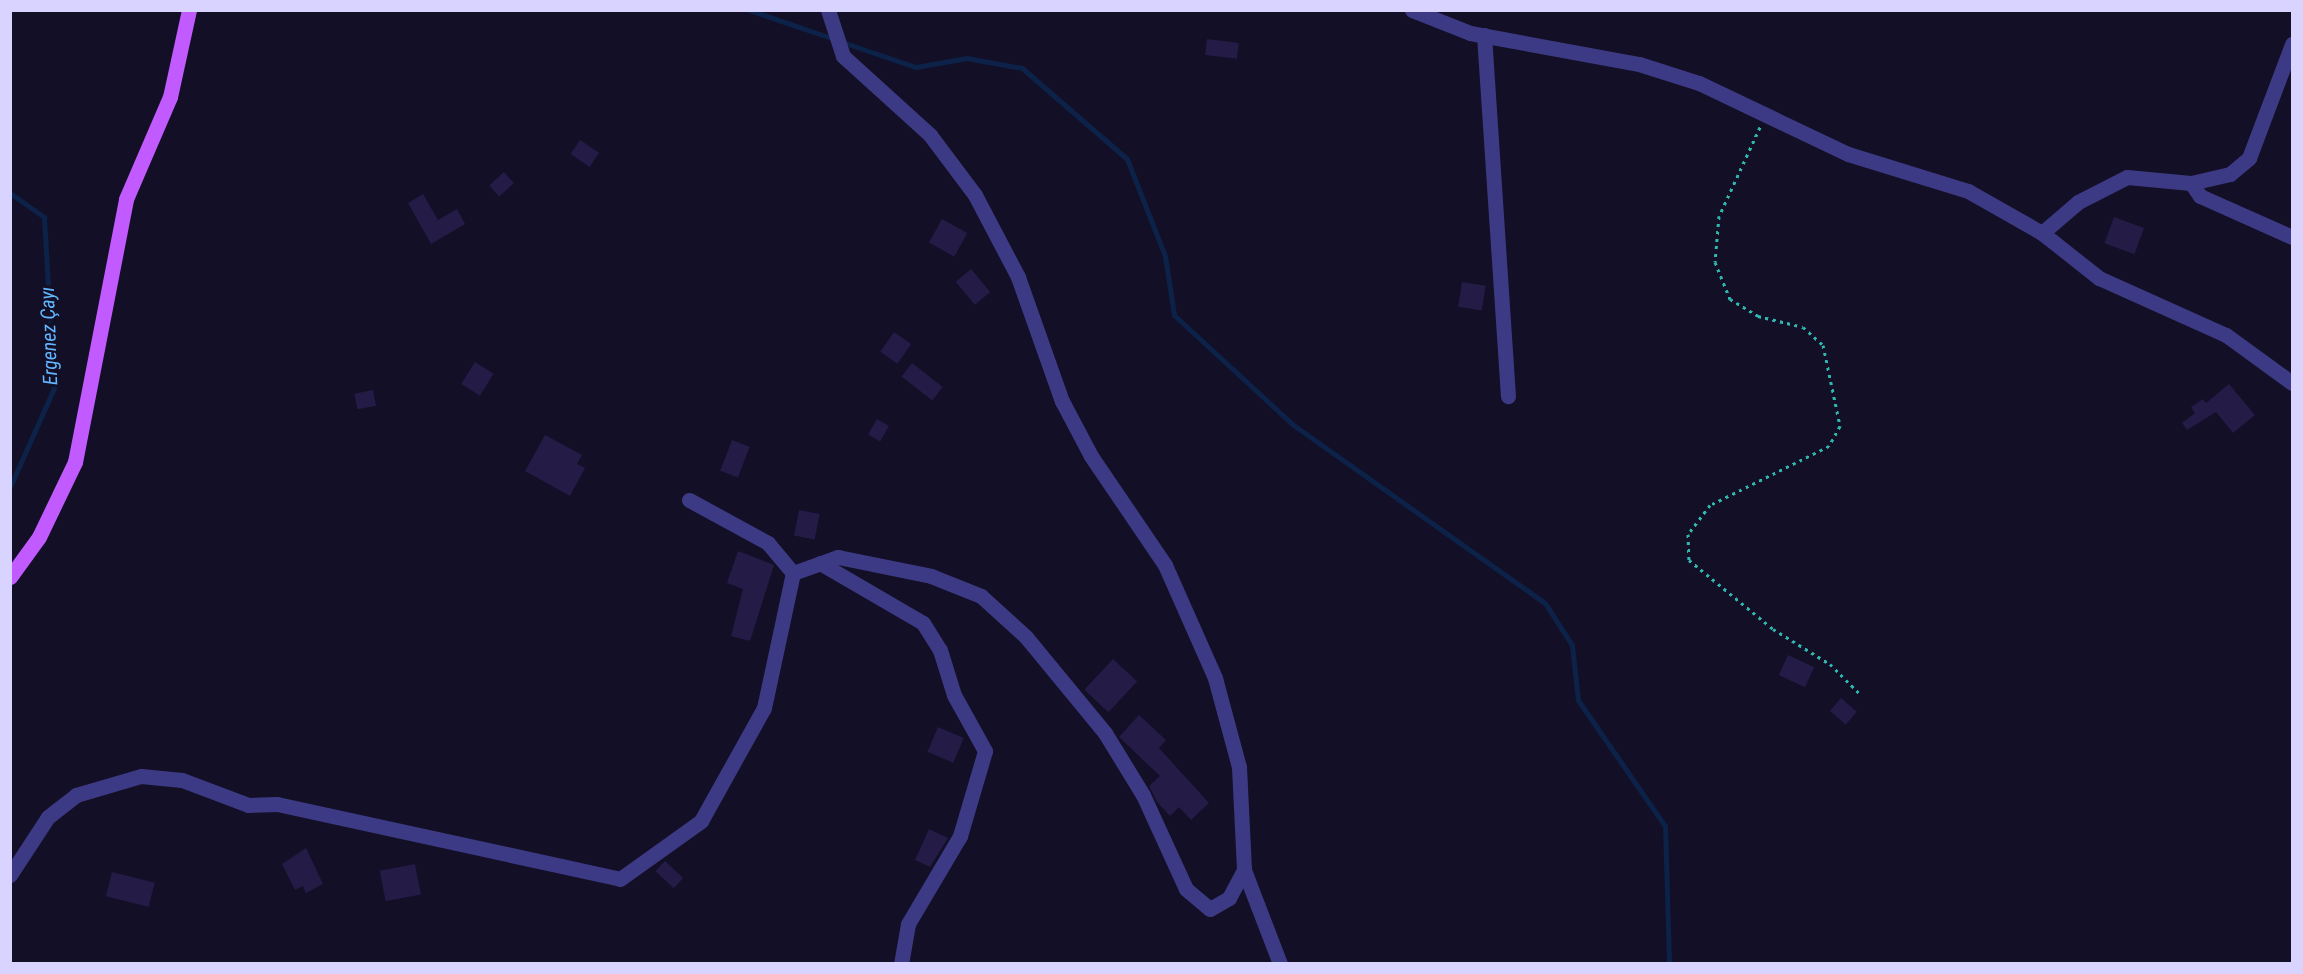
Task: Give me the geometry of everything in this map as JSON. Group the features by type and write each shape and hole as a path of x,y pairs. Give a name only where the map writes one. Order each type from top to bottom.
{"main road":[{"path":"10,577 39,537 75,462 126,199 170,97 189,13"}],"street":[{"path":"828,10 842,53 930,135 975,195 1018,277 1062,401 1091,456 1165,565 1215,678 1239,767 1244,870 1280,963"},
{"path":"1412,10 1484,35 1639,64 1699,83 1765,118 1848,154 1968,191 2042,233 2099,278 2226,335 2292,383"},
{"path":"1484,35 1508,396"},
{"path":"2042,233 2078,202 2127,177 2191,183 2230,174 2249,158 2292,44"},
{"path":"2191,183 2200,196 2292,237"},
{"path":"690,500 768,543 793,573"},
{"path":"793,573 838,557 932,576 981,596 1026,637 1105,733 1143,795 1186,889 1210,909 1229,898 1244,870"},
{"path":"820,563 923,623 940,650 954,695 985,751 960,836 908,924 901,963"},
{"path":"10,875 48,817 76,795 141,777 182,780 248,805 277,804 620,879 701,821 764,708 793,573"}],"path":[{"path":"1765,118 1719,216 1715,262 1730,299 1758,316 1803,327 1823,345 1840,426 1829,446 1710,505 1688,534 1689,560 1773,629 1830,664 1859,693"}],"building":[{"path":"1207,39 1239,43 1237,59 1205,55"},
{"path":"580,140 599,153 590,167 570,154"},
{"path":"504,172 514,183 499,197 489,185"},
{"path":"423,194 438,220 457,209 465,224 431,244 408,203"},
{"path":"2114,217 2144,228 2134,254 2104,243"},
{"path":"942,219 967,233 954,257 929,243"},
{"path":"971,269 990,292 975,305 956,282"},
{"path":"1462,282 1486,286 1482,310 1458,307"},
{"path":"894,332 911,344 897,364 880,352"},
{"path":"475,362 494,374 480,396 461,384"},
{"path":"912,363 943,387 932,400 902,376"},
{"path":"2229,384 2255,415 2233,433 2216,412 2187,430 2182,423 2195,413 2191,407 2203,399 2206,403"},
{"path":"373,390 376,406 357,409 354,394"},
{"path":"877,419 889,426 880,442 868,435"},
{"path":"545,435 582,455 577,464 585,468 570,496 525,471"},
{"path":"732,440 750,447 738,478 720,471"},
{"path":"799,510 820,514 815,540 794,536"},
{"path":"738,551 774,565 750,641 731,636 743,589 727,583"},
{"path":"1788,655 1814,667 1805,687 1779,675"},
{"path":"1113,659 1137,682 1108,712 1084,690"},
{"path":"1841,698 1857,712 1846,725 1830,711"},
{"path":"1139,715 1166,740 1159,748 1209,803 1191,820 1179,807 1170,816 1157,802 1149,786 1160,776 1119,737"},
{"path":"938,727 964,738 953,763 927,752"},
{"path":"929,829 948,838 930,867 915,860"},
{"path":"306,848 323,884 306,893 303,886 295,890 282,864"},
{"path":"665,861 683,878 674,888 655,871"},
{"path":"415,864 421,894 386,901 380,871"},
{"path":"112,872 155,883 149,907 106,896"}],"waterway":[{"path":"749,10 834,39"},
{"path":"842,42 916,67 967,58 1022,68 1127,159 1165,256 1174,315 1292,424 1545,603 1572,645 1578,700 1665,826 1669,964"},
{"name":"Ergenez Çayı","path":"10,193 44,217 54,388 10,487"}]}
